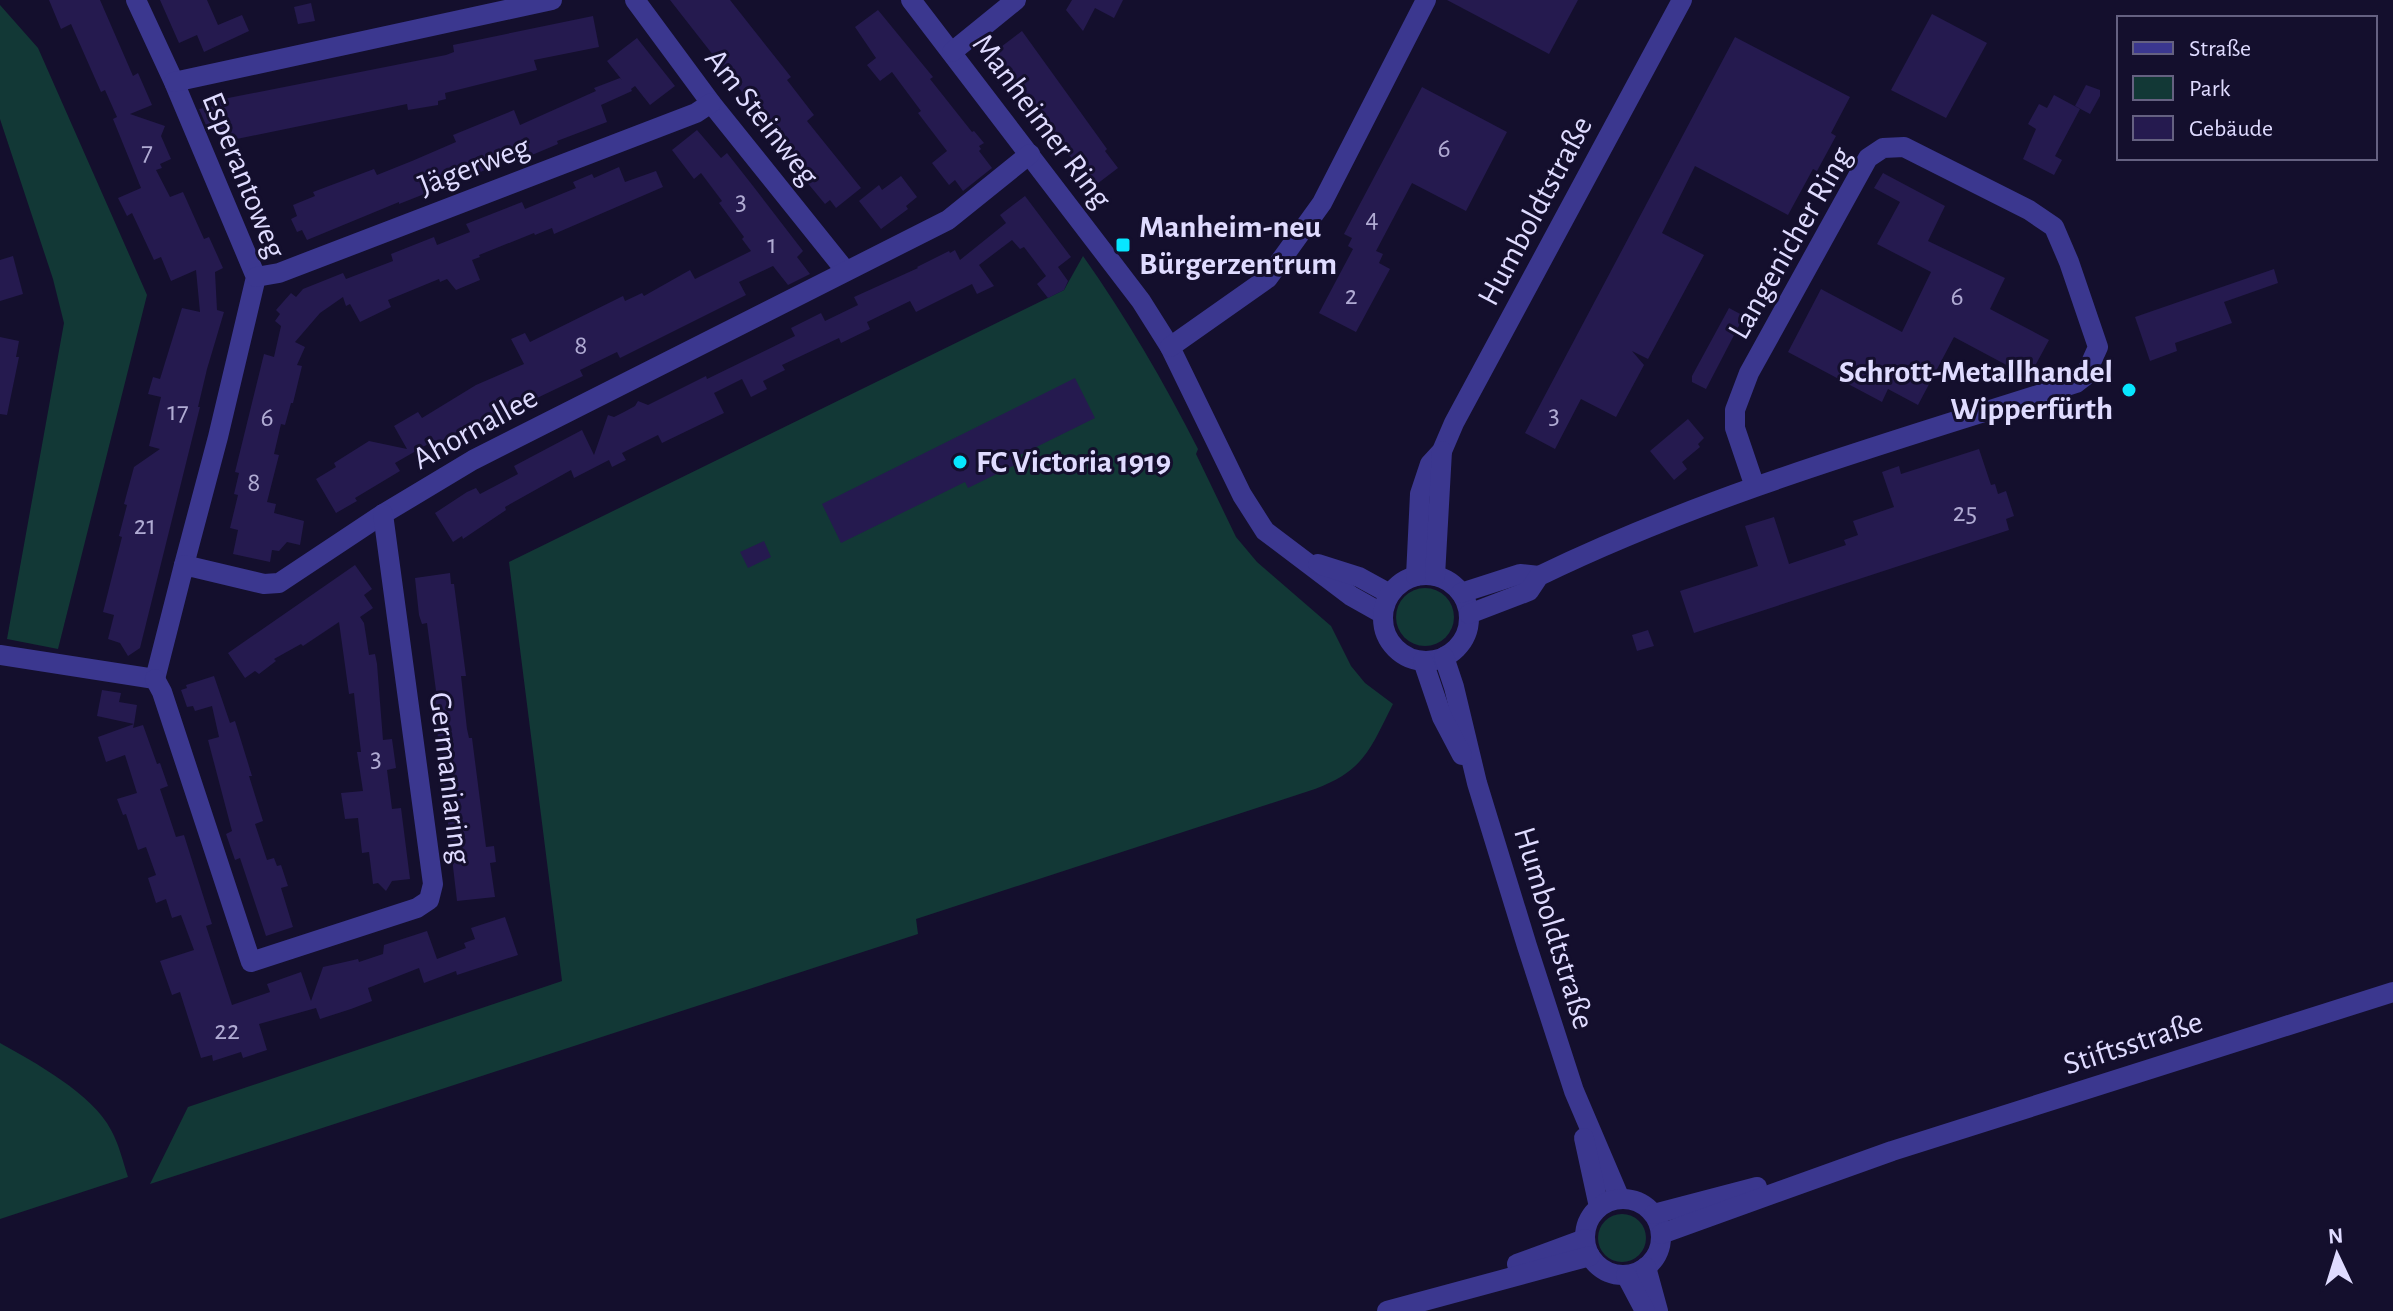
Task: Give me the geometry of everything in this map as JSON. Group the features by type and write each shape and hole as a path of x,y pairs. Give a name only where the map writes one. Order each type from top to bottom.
{"street":[{"name":"Esperantoweg","path":"136,0 256,277 184,565"},
{"path":"174,82 552,0"},
{"name":"Am Steinweg","path":"635,0 711,103 845,270"},
{"name":"Manheimer Ring","path":"911,0 1141,301 1170,347 1242,495 1265,531 1351,596 1383,614"},
{"path":"952,52 1016,0"},
{"path":"1170,347 1268,278 1277,266 1322,203 1426,0"},
{"name":"Humboldtstraße","path":"1425,576 1420,494 1430,464 1442,451 1454,423 1682,0"},
{"name":"Jägerweg","path":"256,277 279,273 381,234 696,113 711,103"},
{"name":"Langenicher Ring","path":"1469,614 1529,591 1539,576 1593,549 1755,487 2076,383 2085,376 2098,347 2096,333 2054,227 2029,210 1904,147 1883,148 1868,158 1749,373 1735,410 1735,428 1755,487"},
{"name":"Ahornallee","path":"184,565 264,584 279,583 383,514 473,460 948,220 1030,154"},
{"name":"Germaniaring","path":"155,679 162,692 251,962 417,908 429,900 433,884 383,514"},
{"name":"Manheimer Ring","path":"1303,560 1359,577 1390,594"},
{"path":"0,655 155,679 184,565"},
{"name":"Langenicher Ring","path":"1461,593 1520,574 1539,576"},
{"path":"1425,576 1454,585 1461,593 1469,614 1468,627 1463,639 1444,657 1423,661 1410,657 1389,640 1383,614 1390,594 1401,583 1425,576"},
{"name":"Humboldtstraße","path":"1444,657 1477,783 1574,1091 1599,1207"},
{"name":"Humboldtstraße","path":"1423,661 1442,717 1477,783"},
{"name":"Stiftsstraße","path":"1658,1224 2393,992"},
{"name":"Humboldtstraße","path":"1574,1091 1620,1199"},
{"path":"1620,1199 1639,1202 1658,1224 1658,1252 1646,1267 1626,1275 1605,1271 1587,1248 1591,1216 1599,1207 1620,1199"},
{"path":"1387,1311 1587,1248"},
{"path":"1646,1267 1658,1311"},
{"path":"1626,1275 1645,1311"}],"green space":[{"path":"0,5 38,48 147,295 58,649 7,639 64,323 53,279 0,119"},
{"path":"1083,256 1172,399 1198,449 1196,454 1236,537 1257,562 1331,626 1351,666 1365,683 1393,704 1371,746 1356,766 1315,789 916,919 918,934 150,1184 188,1107 562,981 509,562 1064,290"},
{"path":"1425,588 1436,590 1445,597 1452,606 1452,628 1445,637 1436,644 1425,646 1414,644 1405,637 1398,628 1396,617 1398,606 1405,597 1414,590"},
{"path":"0,1043 62,1080 91,1104 114,1135 128,1177 0,1219"},
{"path":"1622,1214 1631,1215 1639,1221 1645,1229 1645,1247 1639,1255 1631,1261 1622,1262 1613,1261 1605,1255 1599,1247 1598,1238 1599,1229 1605,1221 1613,1215"}],"building":[{"path":"49,0 100,0 133,76 138,73 152,105 130,114 165,126 161,136 171,159 160,164 162,168 156,170 170,197 183,192 204,239 209,237 223,268 215,272 217,310 224,312 207,369 140,648 128,656 120,643 108,639 114,615 103,612 122,537 119,536 127,505 124,504 134,467 160,449 149,446 161,397 148,394 153,377 160,379 182,308 200,312 196,270 171,281 161,257 154,260 132,213 127,216 118,198 141,188 113,119 117,117 105,90 101,92 71,24 61,29"},
{"path":"160,0 207,0 218,25 242,15 249,31 204,52 197,35 179,43"},
{"path":"670,0 730,0 791,77 787,80 814,115 807,121 861,188 836,208 830,200 825,204 776,145 779,142 753,106"},
{"path":"1072,0 1123,0 1114,18 1095,8 1083,31 1066,10"},
{"path":"1447,0 1578,0 1549,54"},
{"path":"311,3 315,21 298,24 294,7"},
{"path":"878,10 933,77 930,79 972,132 984,143 979,146 979,151 992,168 963,191 955,180 949,185 932,163 947,151 892,72 880,81 867,65 876,58 855,27"},
{"path":"1932,14 1987,43 1946,118 1891,90"},
{"path":"593,16 599,47 534,60 537,70 445,93 446,99 438,101 438,105 408,110 407,104 222,142 217,121 206,125 199,109 214,106 213,101 446,55 454,52 453,45"},
{"path":"1022,31 1118,168 1093,187 993,53"},
{"path":"1735,37 1850,97 1831,133 1836,136 1817,171 1813,169 1788,215 1695,166 1662,233 1704,255 1648,359 1632,351 1644,365 1616,417 1581,399 1555,449 1525,433"},
{"path":"637,38 675,86 650,105 635,86 632,91 601,105 607,122 557,141 558,144 399,202 307,240 302,230 297,232 291,219 297,216 293,205 315,196 313,192 374,169 377,175 412,161 456,142 453,135 514,110 520,125 596,91 594,88 620,78 622,80 607,61"},
{"path":"2086,85 2100,90 2090,114 2075,106"},
{"path":"1422,87 1507,132 1466,211 1412,183 1376,251 1383,254 1379,263 1390,269 1356,332 1319,313 1353,249 1348,246 1352,238 1344,234"},
{"path":"2054,95 2080,109 2055,156 2062,160 2054,175 2023,159 2036,129 2028,124 2039,104 2047,108"},
{"path":"697,130 721,158 727,153 753,186 803,251 797,257 810,274 788,285 773,266 739,282 746,295 620,358 617,352 580,370 583,376 514,409 512,405 459,436 457,432 437,443 435,440 395,463 400,471 336,513 316,479 336,467 334,463 369,441 407,449 394,426 418,412 422,418 476,385 524,364 511,339 525,333 530,342 623,296 625,301 642,293 644,296 690,270 695,279 751,251 719,203 722,201 701,173 694,179 672,150"},
{"path":"619,167 625,182 656,171 663,187 554,234 552,228 534,233 479,255 472,260 480,280 456,290 447,279 440,282 439,279 388,300 391,307 360,322 350,304 346,306 343,297 320,313 295,342 305,347 297,365 302,366 293,403 285,425 281,424 274,454 279,455 267,502 276,504 274,513 304,521 300,545 287,542 279,551 272,550 270,562 233,554 238,530 230,528 238,495 234,494 239,473 235,472 264,354 274,357 281,326 275,321 280,314 276,310 291,293 296,297 303,289 343,273 346,279 393,261 391,254 434,237 437,245 470,232 466,224 522,202 525,209 576,188 573,182 592,174 594,178"},
{"path":"1883,173 1945,206 1928,241 2005,278 1990,309 2049,340 2029,377 1954,337 1918,405 1888,389 1882,402 1788,352 1821,289 1902,332 1931,272 1877,244 1900,202 1874,188"},
{"path":"901,176 917,197 906,206 908,209 881,229 859,201 879,185 882,190"},
{"path":"1025,196 1071,257 1058,267 1068,281 1064,290 1048,298 1037,284 1046,276 1024,247 1020,249 1012,240 979,265 994,286 977,294 972,284 916,312 910,301 867,322 870,329 841,343 839,338 782,365 785,370 763,381 767,389 751,397 742,379 714,393 724,413 662,443 658,435 622,453 626,460 612,467 609,460 574,478 571,470 505,507 506,510 463,539 462,536 453,542 435,513 467,492 476,488 480,494 518,474 514,466 582,430 594,455 608,415 614,417 635,406 638,401 648,405 706,376 707,379 795,336 791,328 821,313 825,321 858,305 854,297 949,251 955,250 960,260 1006,223 1000,215"},
{"path":"13,256 23,294 0,301 0,260"},
{"path":"2274,269 2278,283 2224,302 2232,323 2175,343 2177,351 2150,361 2135,317"},
{"path":"1729,308 1744,316 1706,389 1692,382 1692,376"},
{"path":"0,337 19,341 16,357 19,357 7,415 0,414"},
{"name":"FC Victoria 1919","path":"1075,378 1095,418 1012,459 1015,465 968,488 965,482 841,543 822,504"},
{"path":"1688,419 1704,438 1698,444 1700,447 1682,462 1687,469 1674,480 1650,451"},
{"path":"1979,449 1991,485 1995,484 1998,494 2006,491 2014,516 2006,519 2009,530 1694,633 1680,591 1758,566 1745,526 1774,517 1789,564 1846,545 1844,540 1858,535 1853,521 1894,507 1882,472 1899,466 1901,474"},
{"path":"764,541 771,557 748,568 740,552"},
{"path":"355,565 372,589 364,595 373,608 360,617 364,623 369,655 375,654 377,664 383,740 392,739 396,768 387,770 392,809 401,808 410,879 392,881 386,891 378,883 373,884 369,852 362,853 358,818 345,819 341,793 363,791 357,752 361,752 354,693 349,694 339,622 303,646 301,644 274,659 276,661 259,674 255,671 245,678 228,653"},
{"path":"450,573 466,676 461,676 467,729 469,738 472,738 486,847 494,846 496,862 490,863 495,897 457,901 436,721 433,721 430,698 437,698 427,623 422,624 419,615 415,578"},
{"path":"1648,630 1654,646 1637,651 1632,635"},
{"path":"214,676 230,723 235,721 252,776 249,776 263,821 255,824 267,860 274,858 277,866 281,865 288,886 281,888 293,927 266,936 240,858 235,860 226,834 232,831 208,740 219,737 212,706 195,711 193,706 187,707 181,690 187,688 186,685"},
{"path":"102,690 121,693 119,702 137,705 134,724 97,716"},
{"path":"134,724 133,728 143,725 157,764 160,763 168,786 160,789 176,837 184,835 212,924 206,926 232,1005 270,992 267,984 301,972 311,1001 323,967 358,959 359,962 383,954 384,945 427,931 437,959 466,948 464,943 475,939 471,928 505,917 518,955 424,983 419,968 368,988 372,1001 351,1009 320,1019 316,1008 259,1024 267,1050 243,1058 241,1052 213,1061 212,1055 201,1058 180,992 172,995 160,961 194,950 181,915 172,918 166,899 156,903 148,878 156,875 146,847 138,850 126,814 123,815 117,799 137,793 125,755 106,762 98,737"}],"place":[{"name":"Manheim-neu Bürgerzentrum","path":"1123,245"},
{"name":"Schrott-Metallhandel Wipperfürth","path":"2129,390"},
{"name":"FC Victoria 1919","path":"960,462"}]}
